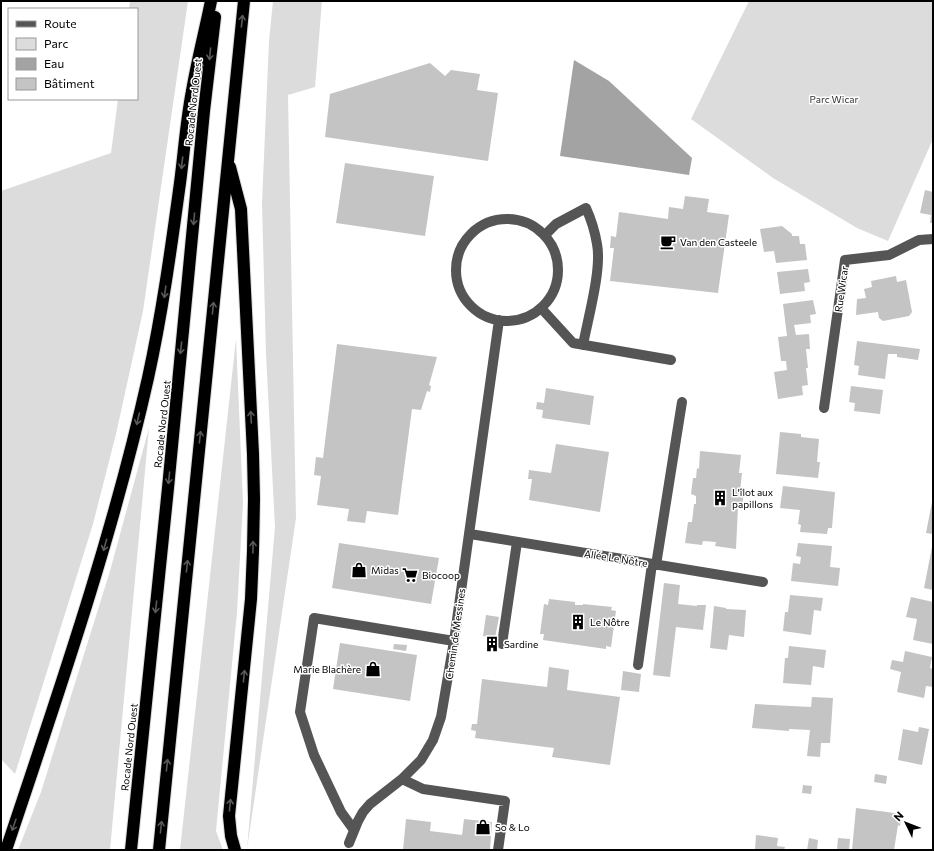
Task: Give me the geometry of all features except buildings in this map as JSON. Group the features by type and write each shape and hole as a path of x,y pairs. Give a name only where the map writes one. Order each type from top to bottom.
{"highway":[{"path":"6,850 86,607 137,425 163,300 192,92 211,1"},
{"name":"Rocade Nord Ouest","path":"131,850 216,1"},
{"path":"159,850 244,1"},
{"path":"228,158 241,209 244,297 253,447 254,499 251,599 229,816 231,836 235,850"}],"street":[{"path":"545,235 556,224 586,208 597,245 597,266 594,291 583,345"},
{"path":"505,219 522,221 531,224 545,235 555,252 558,270 554,289 550,297 541,308 529,316 520,319 499,320 483,314 469,303 462,292 458,280 457,262 462,246 467,238 480,226 505,219"},
{"name":"Rue Wicar","path":"824,408 845,260 889,255 920,240 933,239"},
{"path":"541,308 573,343 671,360"},
{"name":"Chemin de Messines","path":"348,848 354,830 363,812 370,804 402,779 421,760 437,730 446,697 499,320"},
{"path":"638,665 682,402"},
{"name":"Allée Le Nôtre","path":"470,534 763,582"},
{"path":"502,644 517,542"},
{"path":"354,830 341,812 314,755 300,712 314,618 454,641"},
{"path":"402,779 423,789 505,801 498,850"}],"green space":[{"path":"130,1 188,1 143,311 116,434 93,524 15,774 1,759 1,191 111,153 118,100 138,100 138,8 129,8"},
{"path":"273,1 322,1 315,87 288,95 296,518 247,849 275,527 266,354 262,203 269,41"},
{"name":"Parc Wicar","path":"749,1 933,1 933,139 888,241 857,228 773,178 691,119"},
{"path":"236,339 243,503 237,612 216,831 223,850 180,850"},
{"path":"149,428 110,850 18,850 41,792 110,571"}],"water":[{"path":"574,60 609,81 692,158 689,175 560,156"}],"place":[{"name":"Van den Casteele","path":"668,242"},
{"name":"L'îlot aux papillons","path":"720,498"},
{"name":"Midas","path":"359,570"},
{"name":"Biocoop","path":"410,575"},
{"name":"Le Nôtre","path":"578,622"},
{"name":"Sardine","path":"492,644"},
{"name":"Marie Blachère","path":"373,669"},
{"name":"So & Lo","path":"483,827"}]}
